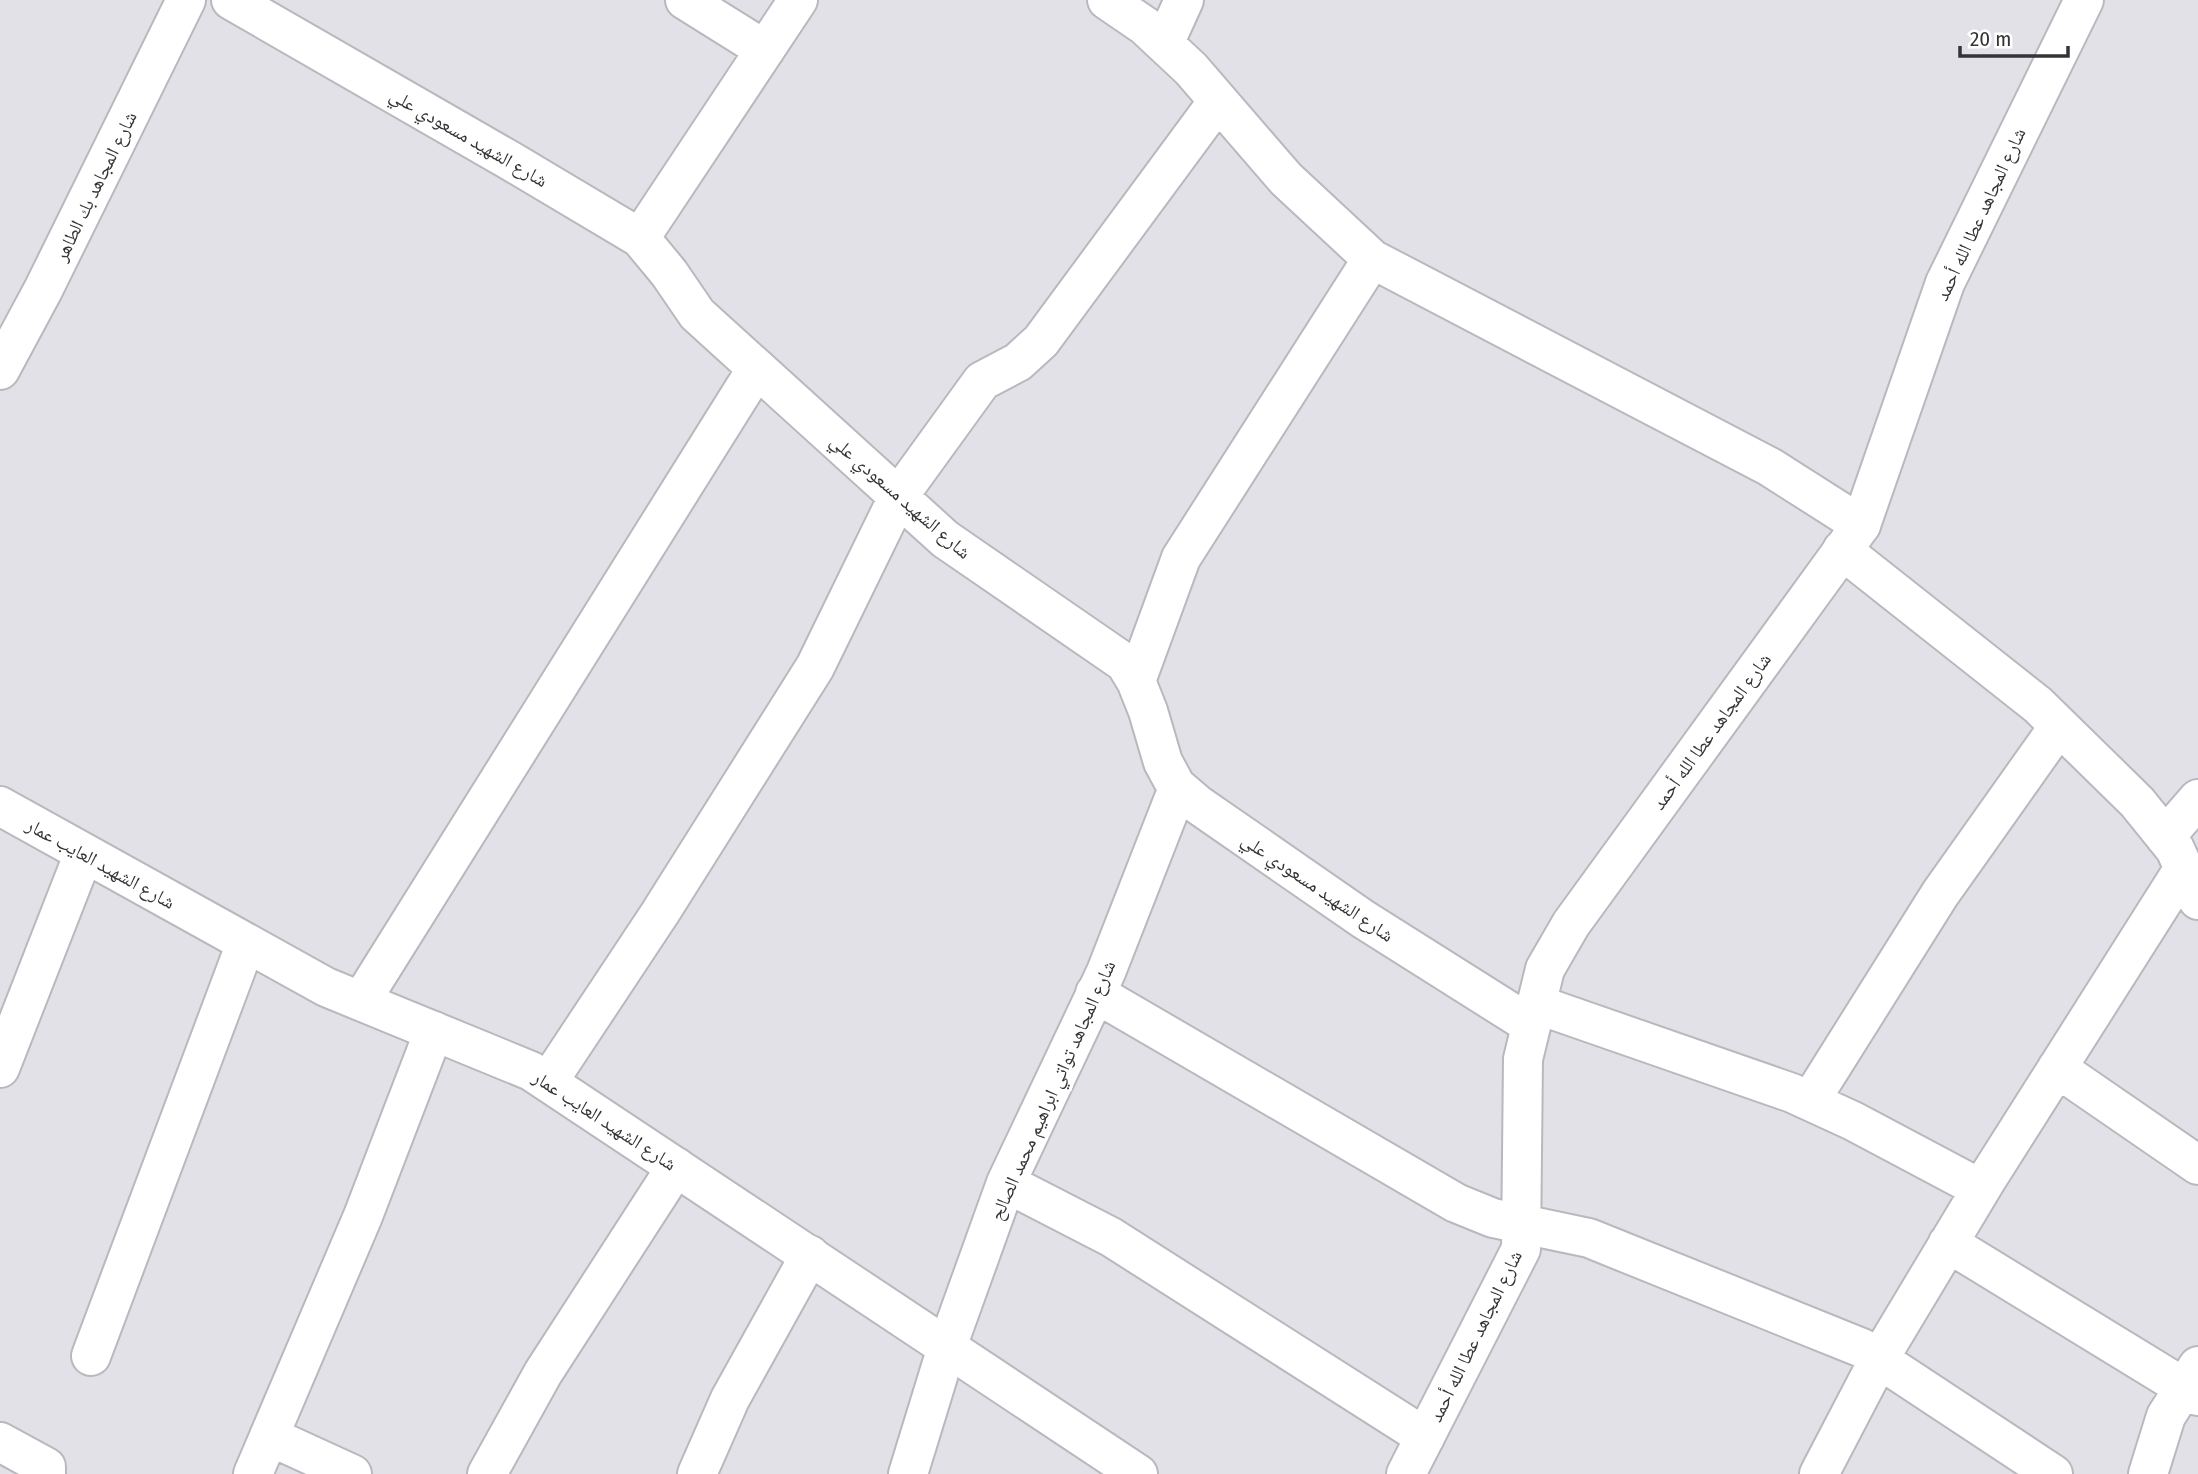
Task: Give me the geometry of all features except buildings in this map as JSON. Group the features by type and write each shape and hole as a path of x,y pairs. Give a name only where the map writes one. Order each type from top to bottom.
{"street":[{"name":"شارع المجاهد بك الطاهر","path":"0,370 43,290 186,0"},
{"name":"شارع الشهيد مسعودي علي","path":"231,0 640,238 697,314 945,539 1125,663 1136,681 1148,711 1163,762 1178,788 1363,919 1534,1014 1779,1088 1853,1121 1981,1189"},
{"path":"685,0 765,50"},
{"path":"640,238 798,0"},
{"path":"1107,0 1145,26 1191,69 1286,179 1372,259 1770,467 2038,705 2137,802 2182,868"},
{"path":"1164,44 1184,0"},
{"name":"شارع المجاهد عطا الله أحمد","path":"1406,1474 1521,1249 1522,1059 1545,969 1571,924 1851,538 1945,283 2084,0"},
{"path":"548,1082 660,913 815,667 898,497 982,381 1018,362 1041,341 1218,101"},
{"path":"1136,681 1181,558 1372,259"},
{"path":"361,1001 757,368"},
{"path":"1810,1101 1940,894 2059,726"},
{"name":"شارع المجاهد تواتي ابراهيم محمد الصالح","path":"908,1474 947,1347 1006,1183 1106,972 1178,788"},
{"path":"1819,1474 1878,1359 2182,868 2198,799"},
{"name":"شارع الشهيد العايب عمار","path":"0,806 326,987 531,1070 1138,1474"},
{"path":"0,1068 84,853"},
{"path":"91,1356 246,943"},
{"path":"1095,993 1456,1203 1493,1218 1589,1238 1862,1348 2053,1474"},
{"path":"253,1474 363,1216 434,1031"},
{"path":"2057,1068 2198,1165"},
{"path":"487,1474 542,1373 676,1167"},
{"path":"1006,1183 1111,1237 1425,1437"},
{"path":"1948,1243 2194,1383 2166,1416 2148,1474"},
{"path":"697,1474 730,1399 810,1255"},
{"path":"269,1436 352,1474"},
{"path":"0,1442 46,1467 46,1474"}]}
